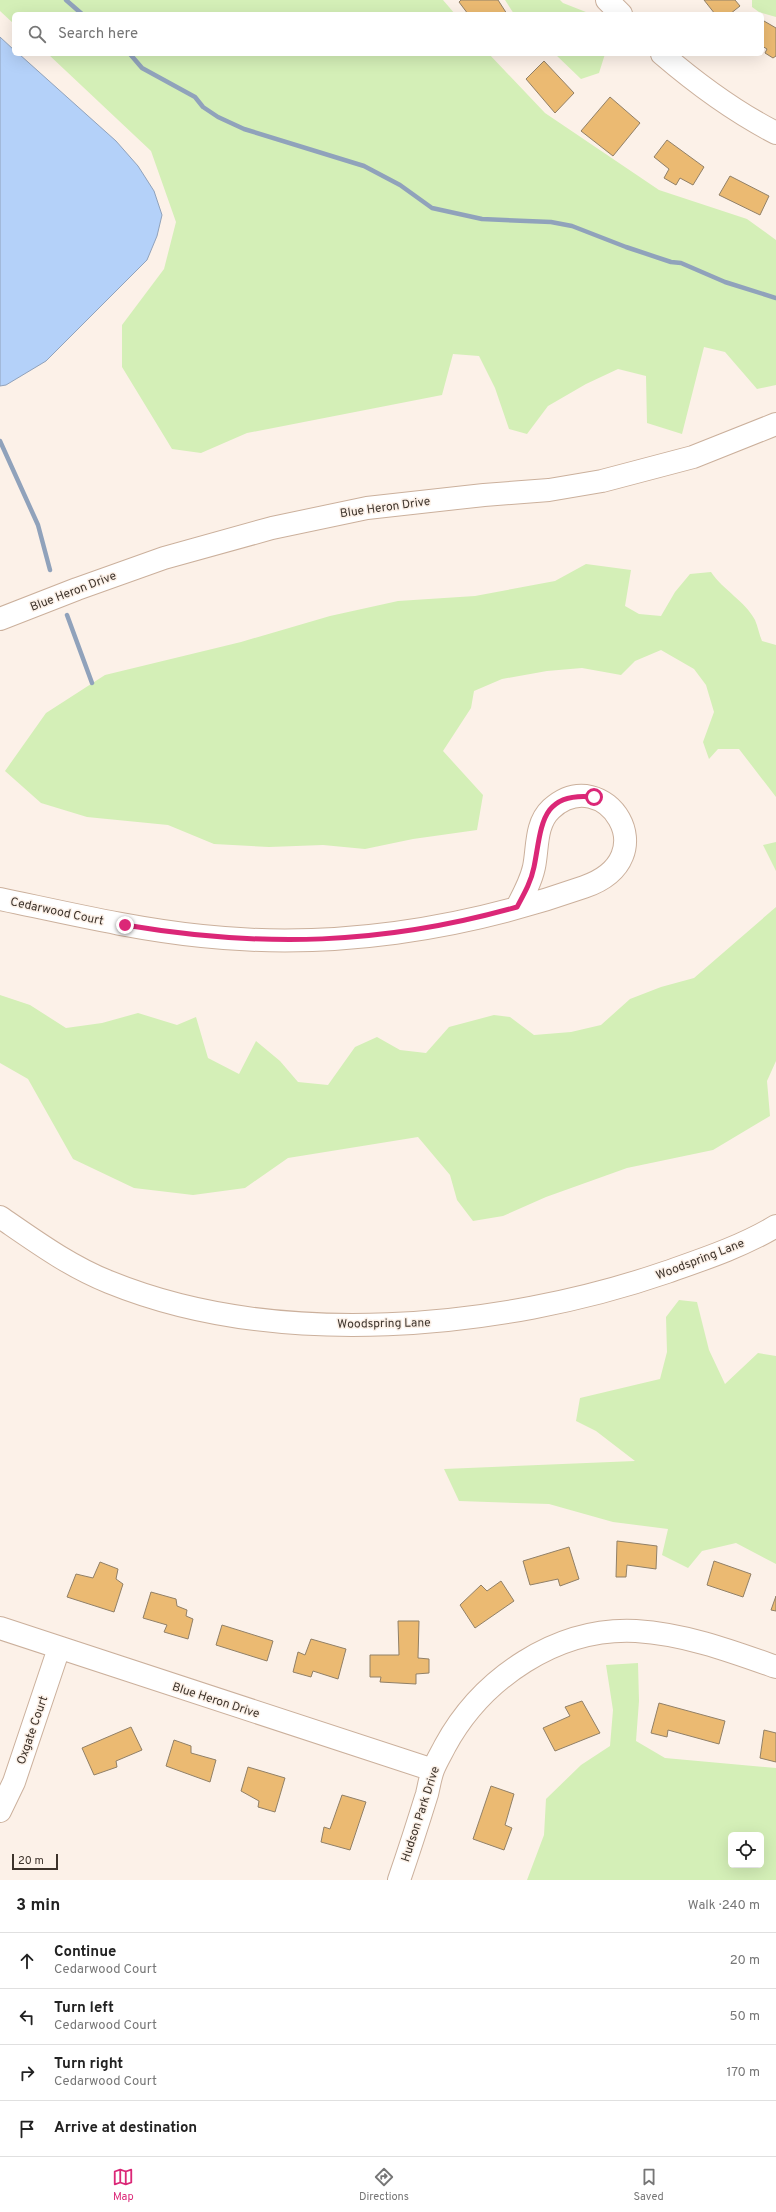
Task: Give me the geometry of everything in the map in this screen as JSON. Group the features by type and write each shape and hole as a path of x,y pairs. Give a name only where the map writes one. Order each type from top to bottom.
{"street":[{"path":"607,0 619,12"},
{"path":"664,56 690,78 735,110 776,133"},
{"name":"Blue Heron Drive","path":"0,619 76,588 164,558 272,528 367,508 484,494 549,490 602,481 693,457 776,424"},
{"name":"Cedarwood Court","path":"0,899 172,933 204,937 304,941 368,937 419,930 453,924 517,907 586,887 602,879 614,869 622,859 626,844 624,829 621,821 607,804 594,797 580,796 565,799 546,814 539,833 530,880 517,907"},
{"name":"Woodspring Lane","path":"0,1217 50,1252 108,1282 166,1302 236,1317 318,1324 373,1325 434,1322 514,1312 594,1295 702,1260 742,1244 776,1226"},
{"name":"Blue Heron Drive","path":"0,1628 433,1770"},
{"name":"Hudson Park Drive","path":"400,1880 433,1770 455,1728 471,1707 500,1678 521,1663 548,1649 575,1638 599,1633 636,1631 680,1637 711,1644 776,1668"},
{"name":"Oxgate Court","path":"0,1811 14,1782 59,1648"}],"green space":[{"path":"0,0 443,0 453,12 12,12 12,22 0,11"},
{"path":"505,0 560,0 563,3 586,12 513,12"},
{"path":"752,0 776,0 776,17 764,13 764,12 759,12 752,7"},
{"path":"50,56 491,56 545,113 659,190 747,219 776,240 776,385 757,389 725,352 704,347 682,434 647,423 646,376 618,369 586,384 548,406 527,434 509,429 495,388 479,356 453,354 442,395 247,433 201,453 172,449 122,367 122,325 164,269 176,222 151,151"},
{"path":"557,56 604,56 599,73 581,79"},
{"path":"586,564 631,570 625,606 639,614 661,616 675,592 690,574 711,572 751,613 762,641 776,645 776,797 739,749 718,749 709,759 703,742 714,712 706,685 694,669 661,650 635,661 621,675 582,668 547,671 502,679 474,691 471,708 443,751 483,795 477,830 413,839 365,849 323,845 269,847 214,844 168,825 87,817 41,803 5,771 46,713 105,675 241,642 330,616 398,601 475,596 555,581"},
{"path":"776,842 776,871 763,845"},
{"path":"776,907 776,1061 767,1081 770,1116 713,1150 627,1168 546,1197 503,1216 473,1221 457,1200 450,1175 418,1137 288,1158 245,1188 193,1195 134,1188 73,1159 28,1079 0,1063 0,995 30,1005 66,1028 102,1023 138,1013 177,1025 196,1017 208,1058 239,1074 256,1041 280,1061 298,1082 328,1085 355,1047 377,1037 400,1050 426,1053 449,1027 494,1015 510,1017 534,1035 571,1032 601,1025 630,999 661,987 694,978"},
{"path":"679,1300 697,1302 709,1350 725,1384 758,1353 776,1356 776,1564 736,1543 702,1551 688,1568 662,1555 668,1529 613,1522 549,1504 459,1501 444,1469 635,1461 596,1431 576,1421 580,1398 660,1379 667,1352 666,1317"},
{"path":"638,1663 639,1701 636,1741 665,1758 776,1768 776,1880 527,1880 544,1835 546,1799 581,1765 610,1746 613,1710 606,1665"}],"water":[{"path":"0,37 12,48 12,56 21,56 116,141 138,166 154,191 162,215 157,236 147,260 46,361 6,385 0,386"}],"building":[{"path":"461,0 498,0 506,12 466,12 459,2"},
{"path":"704,0 735,0 740,6 732,12 713,12"},
{"path":"764,21 776,28 776,56 773,58 765,53 767,49 764,47"},
{"path":"544,61 574,93 555,113 526,79"},
{"path":"610,97 640,123 613,156 581,131"},
{"path":"667,140 704,167 693,185 680,178 676,185 664,178 669,169 654,157"},
{"path":"730,176 769,196 760,215 719,195"},
{"path":"617,1541 657,1546 656,1569 627,1565 626,1577 616,1577"},
{"path":"569,1547 579,1579 560,1586 558,1579 530,1585 523,1561"},
{"path":"714,1561 751,1574 743,1597 707,1585"},
{"path":"100,1562 118,1569 116,1579 123,1584 114,1612 67,1597 76,1574 93,1578"},
{"path":"501,1581 514,1601 475,1628 460,1605 481,1585 487,1591"},
{"path":"151,1592 176,1599 177,1606 187,1610 186,1616 193,1619 188,1639 164,1632 167,1625 143,1618"},
{"path":"776,1596 776,1611 771,1610"},
{"path":"398,1621 419,1621 418,1658 429,1659 429,1673 416,1674 416,1684 380,1682 381,1677 370,1677 370,1655 399,1655"},
{"path":"222,1625 273,1641 267,1661 216,1645"},
{"path":"311,1639 346,1649 338,1679 313,1671 311,1677 293,1672 298,1652 305,1655"},
{"path":"582,1701 600,1733 555,1751 543,1728 570,1716 565,1707"},
{"path":"659,1703 725,1721 719,1744 668,1730 667,1737 651,1733"},
{"path":"131,1727 142,1750 116,1761 117,1767 94,1775 82,1748"},
{"path":"764,1730 776,1733 776,1762 760,1758"},
{"path":"174,1740 191,1746 191,1753 216,1760 210,1782 166,1766"},
{"path":"248,1767 285,1778 275,1812 258,1807 259,1801 241,1791"},
{"path":"491,1786 514,1794 505,1825 512,1828 504,1850 473,1839"},
{"path":"342,1795 366,1802 350,1850 321,1842 324,1827 330,1829"}],"waterway":[{"path":"66,0 80,12"},
{"path":"132,56 142,68 195,97 203,107 218,117 244,129 364,166 400,185 432,208 482,219 551,222 572,226 626,247 671,262 681,263 725,282 776,298"},
{"path":"0,441 38,525 50,570"},
{"path":"67,615 92,683"}],"route":[{"path":"125,925 204,937 304,941 368,937 419,930 453,924 517,907 530,880 534,867 541,824 546,814 565,799 580,796 594,797"}]}
